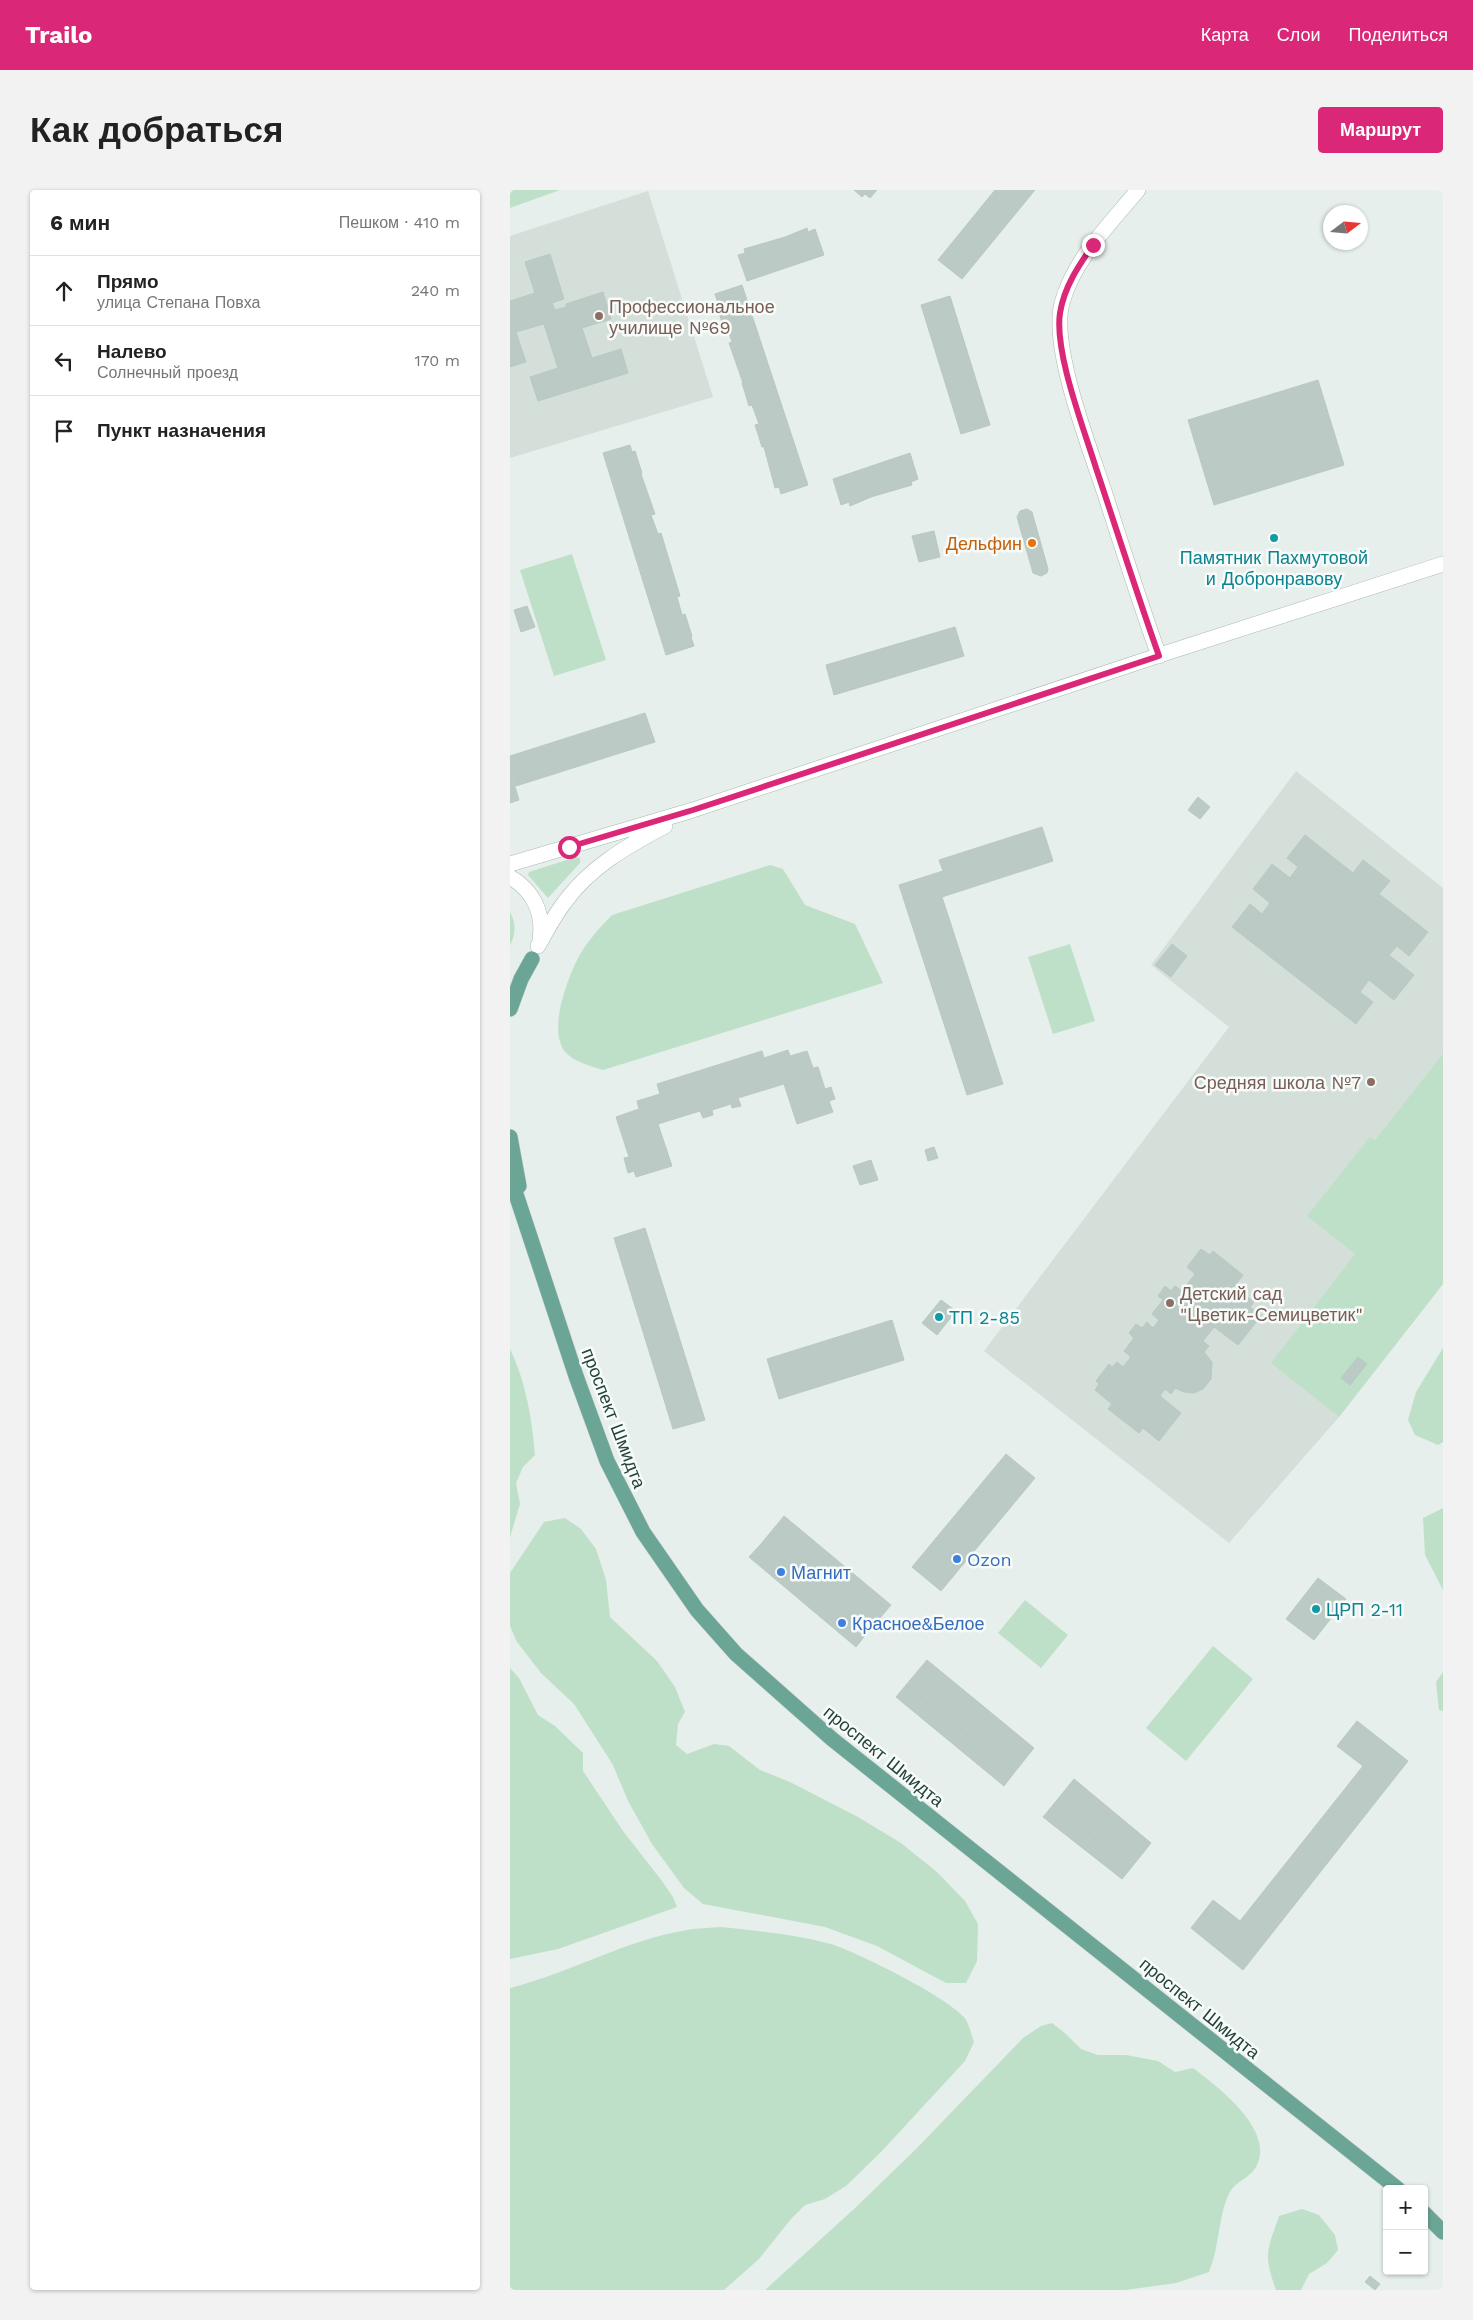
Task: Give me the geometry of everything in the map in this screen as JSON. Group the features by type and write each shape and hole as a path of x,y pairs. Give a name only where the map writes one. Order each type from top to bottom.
{"main road":[{"path":"510,1009 521,979 535,952"},
{"name":"проспект Шмидта","path":"510,1137 524,1214"},
{"name":"проспект Шмидта","path":"510,1176 576,1376 607,1461 643,1532 703,1617 736,1654 832,1739 1393,2185"},
{"path":"1428,2208 1443,2217"},
{"path":"1428,2217 1443,2232"}],"street":[{"path":"1138,190 1079,266 1062,302 1059,328 1062,350 1081,421 1159,656"},
{"path":"510,864 693,810 1443,564"},
{"path":"510,979 523,970 564,903 593,870 621,850 693,810"},
{"path":"510,876 523,886 536,904 541,925 535,952"}],"shaded area":[{"name":"Профессиональное училище №69","path":"648,191 713,397 510,458 510,236"},
{"path":"1296,771 1443,888 1443,1284 1339,1417 1229,1543 984,1351 1229,1027 1151,965"}],"green space":[{"path":"510,190 560,190 510,208"},
{"path":"572,554 606,660 554,676 520,570"},
{"path":"576,857 580,858 580,863 548,898 528,875 529,872"},
{"path":"770,865 783,869 805,905 855,924 883,983 603,1070 581,1062 566,1053 559,1040 558,1029 564,992 580,954 612,915"},
{"path":"510,912 514,928 510,945"},
{"path":"1070,944 1095,1021 1053,1034 1028,957"},
{"path":"1443,1054 1443,1284 1339,1417 1271,1363 1355,1254 1307,1216 1370,1137 1375,1140"},
{"path":"1443,1348 1443,1442 1438,1445 1415,1435 1408,1420 1416,1392"},
{"path":"510,1349 520,1374 527,1401 535,1455 523,1467 516,1483 520,1504 510,1537"},
{"path":"1443,1508 1443,1590 1425,1555 1423,1518"},
{"path":"565,1518 581,1529 596,1549 606,1580 610,1617 657,1661 675,1687 685,1712 678,1724 676,1745 687,1754 714,1744 729,1746 760,1770 790,1782 858,1817 901,1843 937,1872 965,1901 978,1924 977,1961 966,1983 946,1983 877,1946 825,1927 703,1904 684,1888 652,1844 628,1801 613,1765 574,1704 541,1673 517,1642 510,1626 510,1573 544,1522"},
{"path":"1025,1600 1068,1635 1041,1668 998,1633"},
{"path":"1213,1646 1253,1679 1186,1761 1146,1728"},
{"path":"510,1668 519,1678 538,1715 555,1726 583,1753 583,1771 623,1831 662,1881 673,1897 677,1907 558,1949 510,1959"},
{"path":"1443,1672 1443,1711 1439,1710 1436,1682"},
{"path":"722,1927 790,1935 831,1944 881,1966 921,1987 966,2019 974,2042 965,2061 881,2152 846,2186 825,2199 805,2205 791,2219 759,2259 724,2290 510,2290 510,1988 532,1982 642,1941 687,1930"},
{"path":"1052,2023 1081,2049 1098,2055 1126,2055 1158,2061 1175,2072 1193,2068 1229,2098 1251,2123 1258,2137 1260,2151 1257,2165 1252,2173 1230,2192 1223,2210 1213,2262 1209,2272 1176,2283 1126,2290 765,2290 854,2209 916,2149 1023,2038 1041,2026"},
{"path":"1302,2209 1319,2215 1335,2235 1338,2250 1327,2263 1309,2274 1301,2290 1276,2290 1269,2268 1269,2245 1279,2216"}],"building":[{"path":"854,190 877,190 870,198 865,194 862,197"},
{"path":"995,190 1035,190 962,279 938,260"},
{"path":"807,228 808,232 815,229 824,255 747,281 738,255 745,253 744,249 785,237"},
{"path":"550,254 564,299 552,303 555,310 566,307 566,304 603,292 611,319 582,328 592,358 621,349 628,373 538,401 530,377 558,368 544,324 516,332 526,362 510,367 510,301 535,293 525,262"},
{"path":"742,285 808,485 781,494 779,487 775,488 764,447 762,447 755,425 759,424 752,405 749,406 729,343 732,342 726,325 723,326 716,303 718,303 715,294"},
{"path":"950,296 990,425 961,434 921,305"},
{"path":"1318,380 1344,465 1214,505 1188,420"},
{"path":"630,445 632,452 635,451 655,514 651,515 658,534 661,533 680,596 677,597 682,615 685,614 694,646 666,655 603,453"},
{"path":"910,453 918,479 911,482 912,485 871,497 850,506 849,502 841,505 833,479"},
{"name":"Дельфин","path":"1027,509 1032,512 1048,569 1047,573 1041,576 1033,573 1017,517 1020,511"},
{"path":"934,531 940,557 919,562 912,536"},
{"path":"527,606 535,627 521,632 514,610"},
{"path":"955,627 964,656 834,695 826,665"},
{"path":"645,713 655,742 516,786 510,768 510,756"},
{"path":"510,770 519,800 510,803"},
{"path":"1198,797 1210,807 1200,819 1188,810"},
{"path":"1042,827 1053,861 942,897 1003,1084 967,1095 899,885 943,871 939,860"},
{"path":"1305,835 1353,873 1363,860 1390,881 1379,894 1428,932 1409,956 1397,946 1389,955 1414,975 1394,1000 1369,980 1360,992 1373,1002 1356,1024 1232,927 1250,904 1262,914 1270,903 1253,889 1272,864 1290,878 1298,867 1287,858"},
{"path":"1172,944 1187,956 1171,977 1155,965"},
{"path":"788,1050 790,1056 807,1051 813,1068 818,1067 825,1089 831,1087 835,1099 829,1101 833,1112 797,1124 784,1084 738,1098 741,1106 732,1108 731,1104 712,1110 713,1115 703,1118 700,1111 658,1124 672,1166 636,1177 634,1171 628,1173 624,1158 629,1157 616,1117 639,1109 637,1101 660,1094 657,1084 762,1051 764,1058"},
{"path":"934,1147 938,1158 928,1161 925,1150"},
{"path":"871,1160 878,1180 860,1185 853,1166"},
{"path":"645,1228 705,1420 673,1429 614,1238"},
{"path":"1201,1249 1210,1255 1213,1251 1243,1275 1230,1292 1233,1294 1237,1289 1254,1302 1250,1307 1261,1316 1238,1345 1214,1327 1203,1341 1209,1346 1204,1352 1212,1362 1211,1379 1203,1389 1194,1393 1184,1392 1175,1388 1171,1394 1165,1389 1160,1396 1181,1413 1159,1441 1143,1428 1139,1433 1108,1409 1112,1404 1095,1390 1099,1384 1096,1381 1109,1364 1112,1367 1117,1362 1123,1367 1131,1357 1124,1351 1134,1338 1129,1333 1136,1324 1142,1328 1147,1322 1153,1328 1159,1320 1152,1314 1163,1300 1158,1296 1165,1286 1171,1291 1175,1286 1182,1291 1195,1274 1187,1267"},
{"name":"ТП 2-85","path":"941,1300 956,1311 937,1335 922,1323"},
{"path":"892,1320 904,1360 779,1399 767,1359"},
{"path":"1358,1357 1367,1364 1350,1385 1341,1378"},
{"path":"1006,1454 1035,1478 941,1591 912,1567"},
{"path":"784,1516 891,1605 867,1633 761,1544"},
{"path":"761,1544 867,1633 856,1647 749,1557"},
{"name":"ЦРП 2-11","path":"1318,1578 1346,1599 1314,1640 1286,1619"},
{"path":"927,1660 1034,1748 1014,1773 906,1685"},
{"path":"906,1685 1014,1773 1004,1786 896,1697"},
{"path":"1357,1721 1408,1761 1243,1970 1191,1928 1213,1900 1240,1921 1363,1766 1337,1746"},
{"path":"1074,1779 1151,1843 1131,1868 1053,1805"},
{"path":"1053,1805 1131,1868 1122,1879 1043,1817"},
{"path":"1370,2276 1380,2284 1375,2290 1365,2282"}],"place":[{"name":"Профессиональное училище №69","path":"599,316"},
{"name":"Памятник Пахмутовой и Добронравову","path":"1274,538"},
{"name":"Дельфин","path":"1032,543"},
{"name":"Средняя школа №7","path":"1371,1082"},
{"name":"Детский сад \"Цветик-Семицветик\"","path":"1170,1303"},
{"name":"ТП 2-85","path":"939,1317"},
{"name":"Ozon","path":"957,1559"},
{"name":"Магнит","path":"781,1572"},
{"name":"ЦРП 2-11","path":"1316,1609"},
{"name":"Красное&Белое","path":"842,1623"}],"route":[{"path":"569,847 693,810 1159,656 1081,421 1062,350 1059,328 1062,302 1079,266 1093,245"}]}
